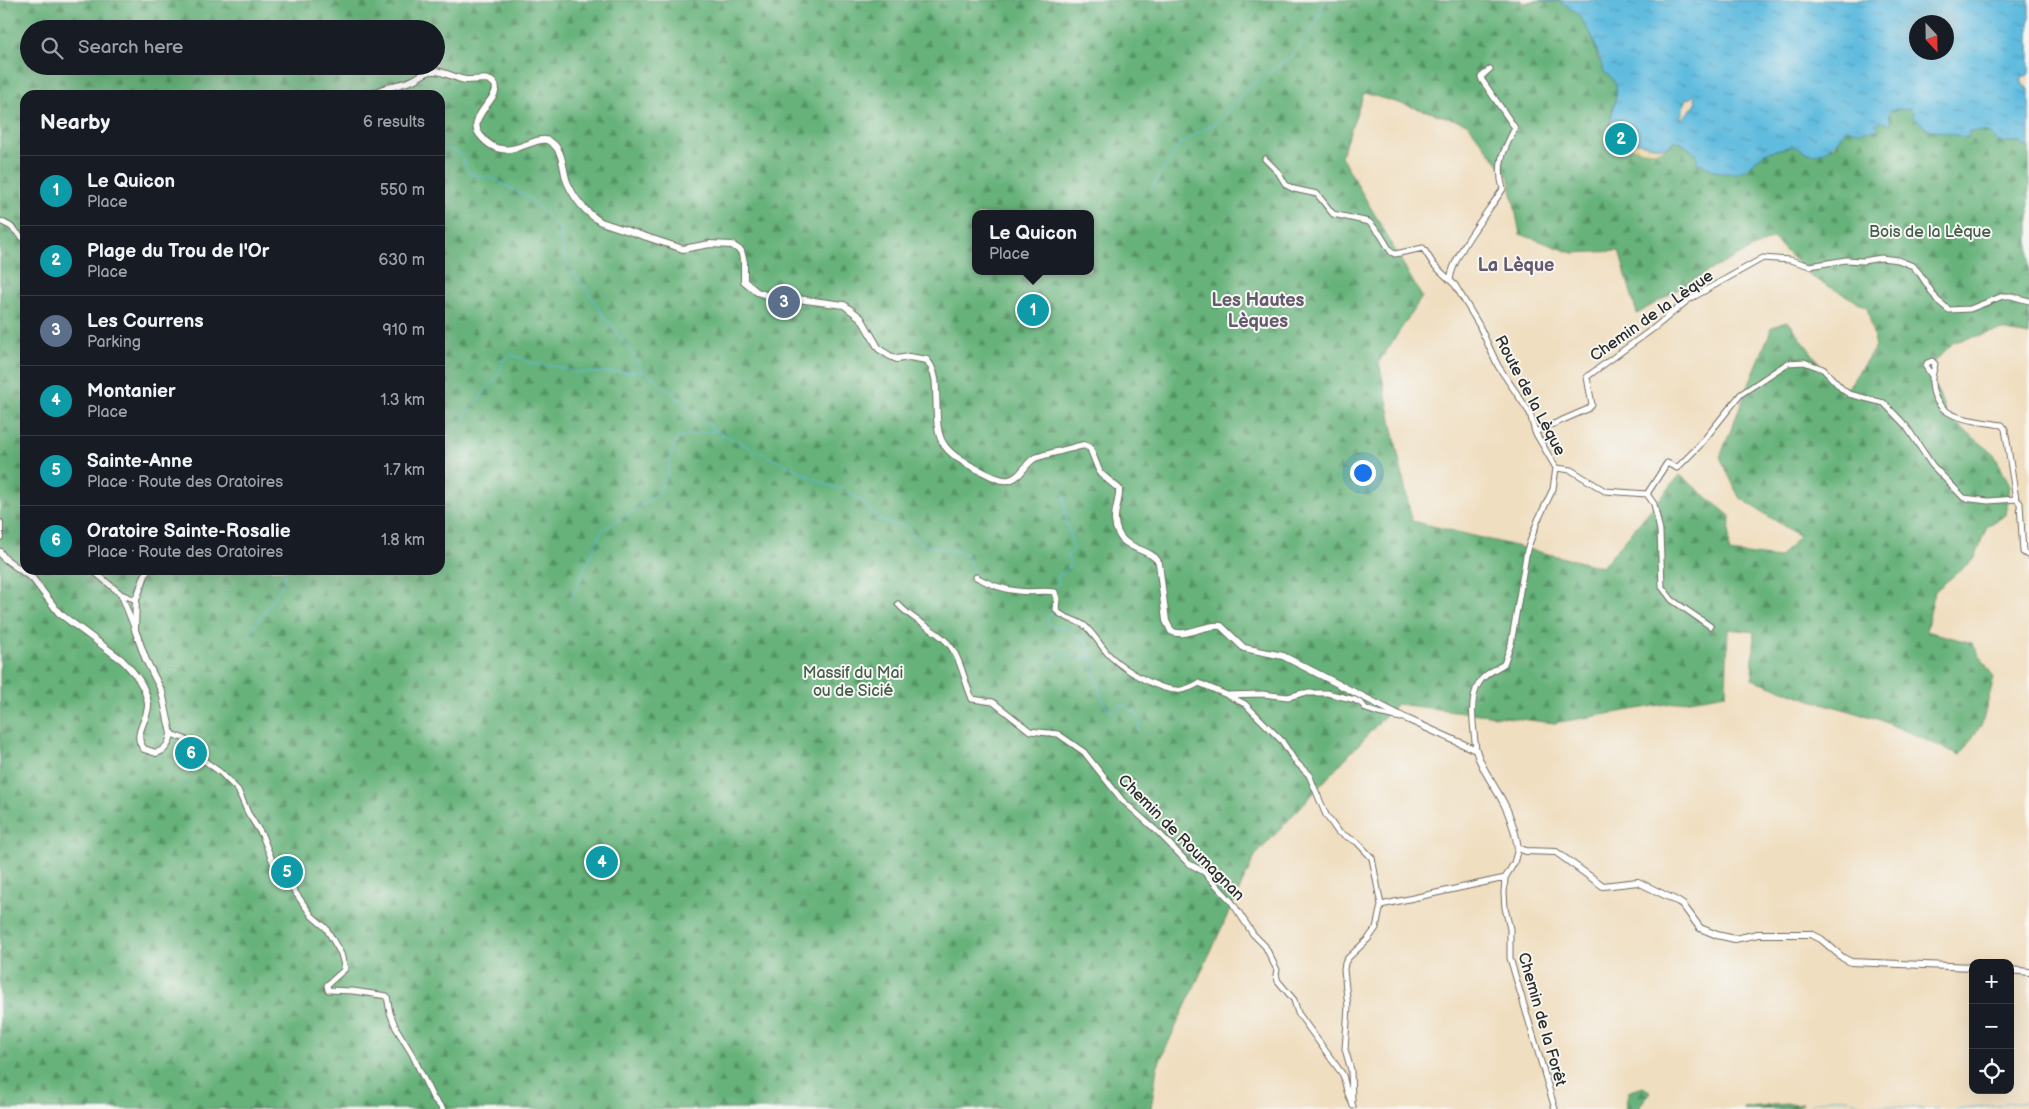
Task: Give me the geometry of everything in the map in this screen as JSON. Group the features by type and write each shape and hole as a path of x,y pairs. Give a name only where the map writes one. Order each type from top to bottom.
{"street":[{"path":"1450,280 1451,271 1466,243 1504,190 1499,168 1503,153 1515,128 1482,80 1481,77 1490,69"},
{"path":"445,73 467,80 489,80 495,84 495,94 479,117 478,134 488,144 506,149 524,147 542,140 549,141 558,150 572,191 591,216 600,222 682,249 710,244 732,245 741,251 744,262 744,281 757,292 766,295 844,305 861,318 879,348 890,356 897,359 909,357 927,360 935,374 936,424 939,437 948,451 959,460 995,478 1007,480 1018,475 1034,459 1084,445 1090,448 1100,473 1119,489 1115,517 1120,536 1128,544 1154,557 1159,563 1166,621 1170,631 1180,633 1211,625 1221,626 1244,648 1283,656 1407,719 1476,750 1481,764 1507,810 1518,848 1526,851 1556,852 1603,886 1638,882 1683,905 1700,928 1717,935 1735,939 1758,934 1811,934 1822,939 1843,958 1851,962 1969,967"},
{"path":"378,90 413,80 421,75"},
{"name":"Route de la Lèque","path":"1265,159 1278,172 1286,185 1294,189 1317,194 1333,214 1369,222 1395,254 1422,248 1434,266 1450,280 1480,325 1498,366 1530,413 1535,432 1556,468 1553,489 1538,520 1527,550 1511,644 1504,664 1479,682 1475,693 1473,718 1476,750"},
{"path":"0,221 10,226 20,235"},
{"name":"Chemin de la Lèque","path":"1535,432 1588,409 1592,405 1592,400 1587,378 1592,373 1654,328 1688,300 1763,258 1790,260 1810,266 1846,260 1898,260 1913,266 1934,296 1948,310 1970,309 2003,296 2012,296 2029,302"},
{"path":"1647,494 1668,463 1677,468 1699,446 1740,394 1788,363 1804,362 1823,369 1849,394 1884,403 1906,426 1932,465 1964,498 1988,501 2016,499"},
{"path":"1932,376 1936,400 1950,414 1969,422 2002,426 2005,429 2016,499 2020,503 2023,552 2029,556"},
{"path":"1556,468 1571,470 1605,491 1647,494"},
{"path":"1647,494 1654,504 1660,531 1662,587 1672,600 1710,626"},
{"path":"0,523 0,537"},
{"path":"0,552 4,558 20,570"},
{"path":"27,575 33,579 55,609 122,660 142,685 148,706 139,734 140,745 144,749 156,753 168,744 171,734 162,692 146,660 121,594"},
{"path":"98,575 121,594 136,600"},
{"path":"135,630 136,600 145,575"},
{"path":"976,577 993,586 1018,591 1043,590 1054,592 1057,599 1056,610 1059,614 1077,620 1086,627 1110,656 1154,684 1171,690 1182,690 1199,684 1245,704 1278,737 1294,761 1309,775 1326,814 1338,832 1357,842 1372,858 1381,905 1373,933 1345,963 1348,1007 1346,1049 1351,1070 1353,1108"},
{"name":"Chemin de Roumagnan","path":"898,604 904,612 927,627 950,646 972,699 992,702 1030,731 1058,734 1084,752 1122,800 1159,833 1188,863 1204,872 1231,901 1272,957 1277,970 1278,981 1294,1000 1298,1013 1343,1075 1346,1091 1353,1108"},
{"path":"1227,695 1262,694 1288,697 1303,693 1327,693 1355,700 1366,709 1378,713 1407,719"},
{"path":"171,734 185,739 206,762 220,772 238,790 248,813 262,835 276,870 290,885 312,916 329,932 341,954 345,969 327,985 328,990 353,991 387,996 390,1013 396,1028 412,1054 433,1098 443,1109"},
{"name":"Chemin de la Forêt","path":"1518,848 1514,863 1506,878 1505,908 1510,929 1510,958 1555,1109"},
{"path":"1381,905 1506,878"},
{"path":"2014,970 2029,972"}],"green space":[{"name":"Massif du Mai ou de Sicié","path":"0,0 1521,0 1522,4 1536,0 1547,2 1559,1 1578,14 1592,36 1598,59 1617,87 1616,98 1610,117 1681,143 1697,154 1746,169 1764,153 1792,146 1808,153 1834,147 1847,127 1880,129 1875,125 1877,122 1891,122 1890,111 1910,107 1927,129 1945,132 1988,132 1999,142 2022,143 2029,146 2029,335 2001,330 1954,342 1928,368 1948,417 1994,454 2010,486 2006,515 1987,526 1975,558 1935,591 1926,631 1972,643 1994,678 1982,724 1960,755 1878,719 1811,700 1752,679 1754,632 1728,629 1726,694 1554,723 1396,704 1255,856 1157,1067 1151,1109 0,1109","holes":["1364,93 1467,123 1509,178 1520,234 1573,253 1619,251 1637,314 1714,268 1773,238 1810,276 1867,307 1876,346 1843,395 1788,321 1772,327 1720,457 1739,497 1799,536 1779,558 1729,552 1730,516 1680,475 1602,567 1412,521 1379,362 1422,297 1341,156"]},
{"path":"1643,1087 1651,1092 1640,1105 1640,1109 1625,1109 1628,1092"},
{"path":"1803,1103 1797,1109 1743,1109 1745,1107"}],"sand":[{"path":"1610,128 1630,140 1667,148 1660,151 1645,151 1630,147 1610,135"}],"water":[{"path":"1540,0 2029,0 2029,74 2021,78 2023,85 2029,89 2029,146 2025,148 2022,143 1998,142 1988,132 1969,131 1968,138 1925,128 1912,116 1915,113 1910,110 1910,107 1905,110 1896,109 1890,112 1891,124 1880,122 1875,124 1880,129 1859,132 1847,128 1831,147 1820,153 1806,153 1792,146 1764,153 1746,169 1738,173 1721,173 1697,163 1697,154 1674,140 1667,148 1644,144 1623,137 1610,128 1616,97 1615,84 1604,72 1592,36 1578,14 1559,1 1547,2","holes":["1694,95 1696,104 1680,120 1686,98 1689,99"]}],"waterway":[{"path":"1151,189 1180,144 1217,122 1251,85 1293,55 1316,24 1325,0"},
{"path":"445,150 455,150 462,157 469,173 494,179 532,200 558,226 565,258 643,371 657,380 716,431 821,482 841,489"},
{"path":"445,438 473,407 501,371 503,359 513,355 531,364 554,366 578,373 642,371"},
{"path":"445,430 450,432"},
{"path":"571,599 602,530 640,507 659,492 668,472 676,441 687,435 715,431"},
{"path":"846,491 863,502 876,519 908,528 919,543 966,554 974,572"},
{"path":"1053,589 1059,584 1058,575 1067,569 1070,563 1067,556 1072,552 1073,545 1066,519 1064,493"},
{"path":"249,635 284,582 285,575"},
{"path":"1054,608 1047,620 1049,626 1063,627 1086,641 1093,671 1107,708 1113,712 1121,705 1133,711 1138,717 1139,731"},
{"path":"1048,665 1052,663 1054,658 1065,655 1071,654 1081,658 1091,656"},
{"path":"1811,1104 1830,1098 1846,1098 1861,1104 1938,1109"},
{"path":"1956,1109 2029,1101"}],"place":[{"name":"Plage du Trou de l'Or","path":"1621,139"},
{"name":"Les Courrens","path":"784,302"},
{"name":"Le Quicon","path":"1033,310"},
{"name":"Oratoire Sainte-Rosalie","path":"191,753"},
{"name":"Montanier","path":"602,862"},
{"name":"Sainte-Anne","path":"287,872"}],"district":[{"name":"La Lèque","path":"1516,265"},
{"name":"Les Hautes Lèques","path":"1258,310"}],"park label":[{"name":"Bois de la Lèque","path":"1930,231"}]}
